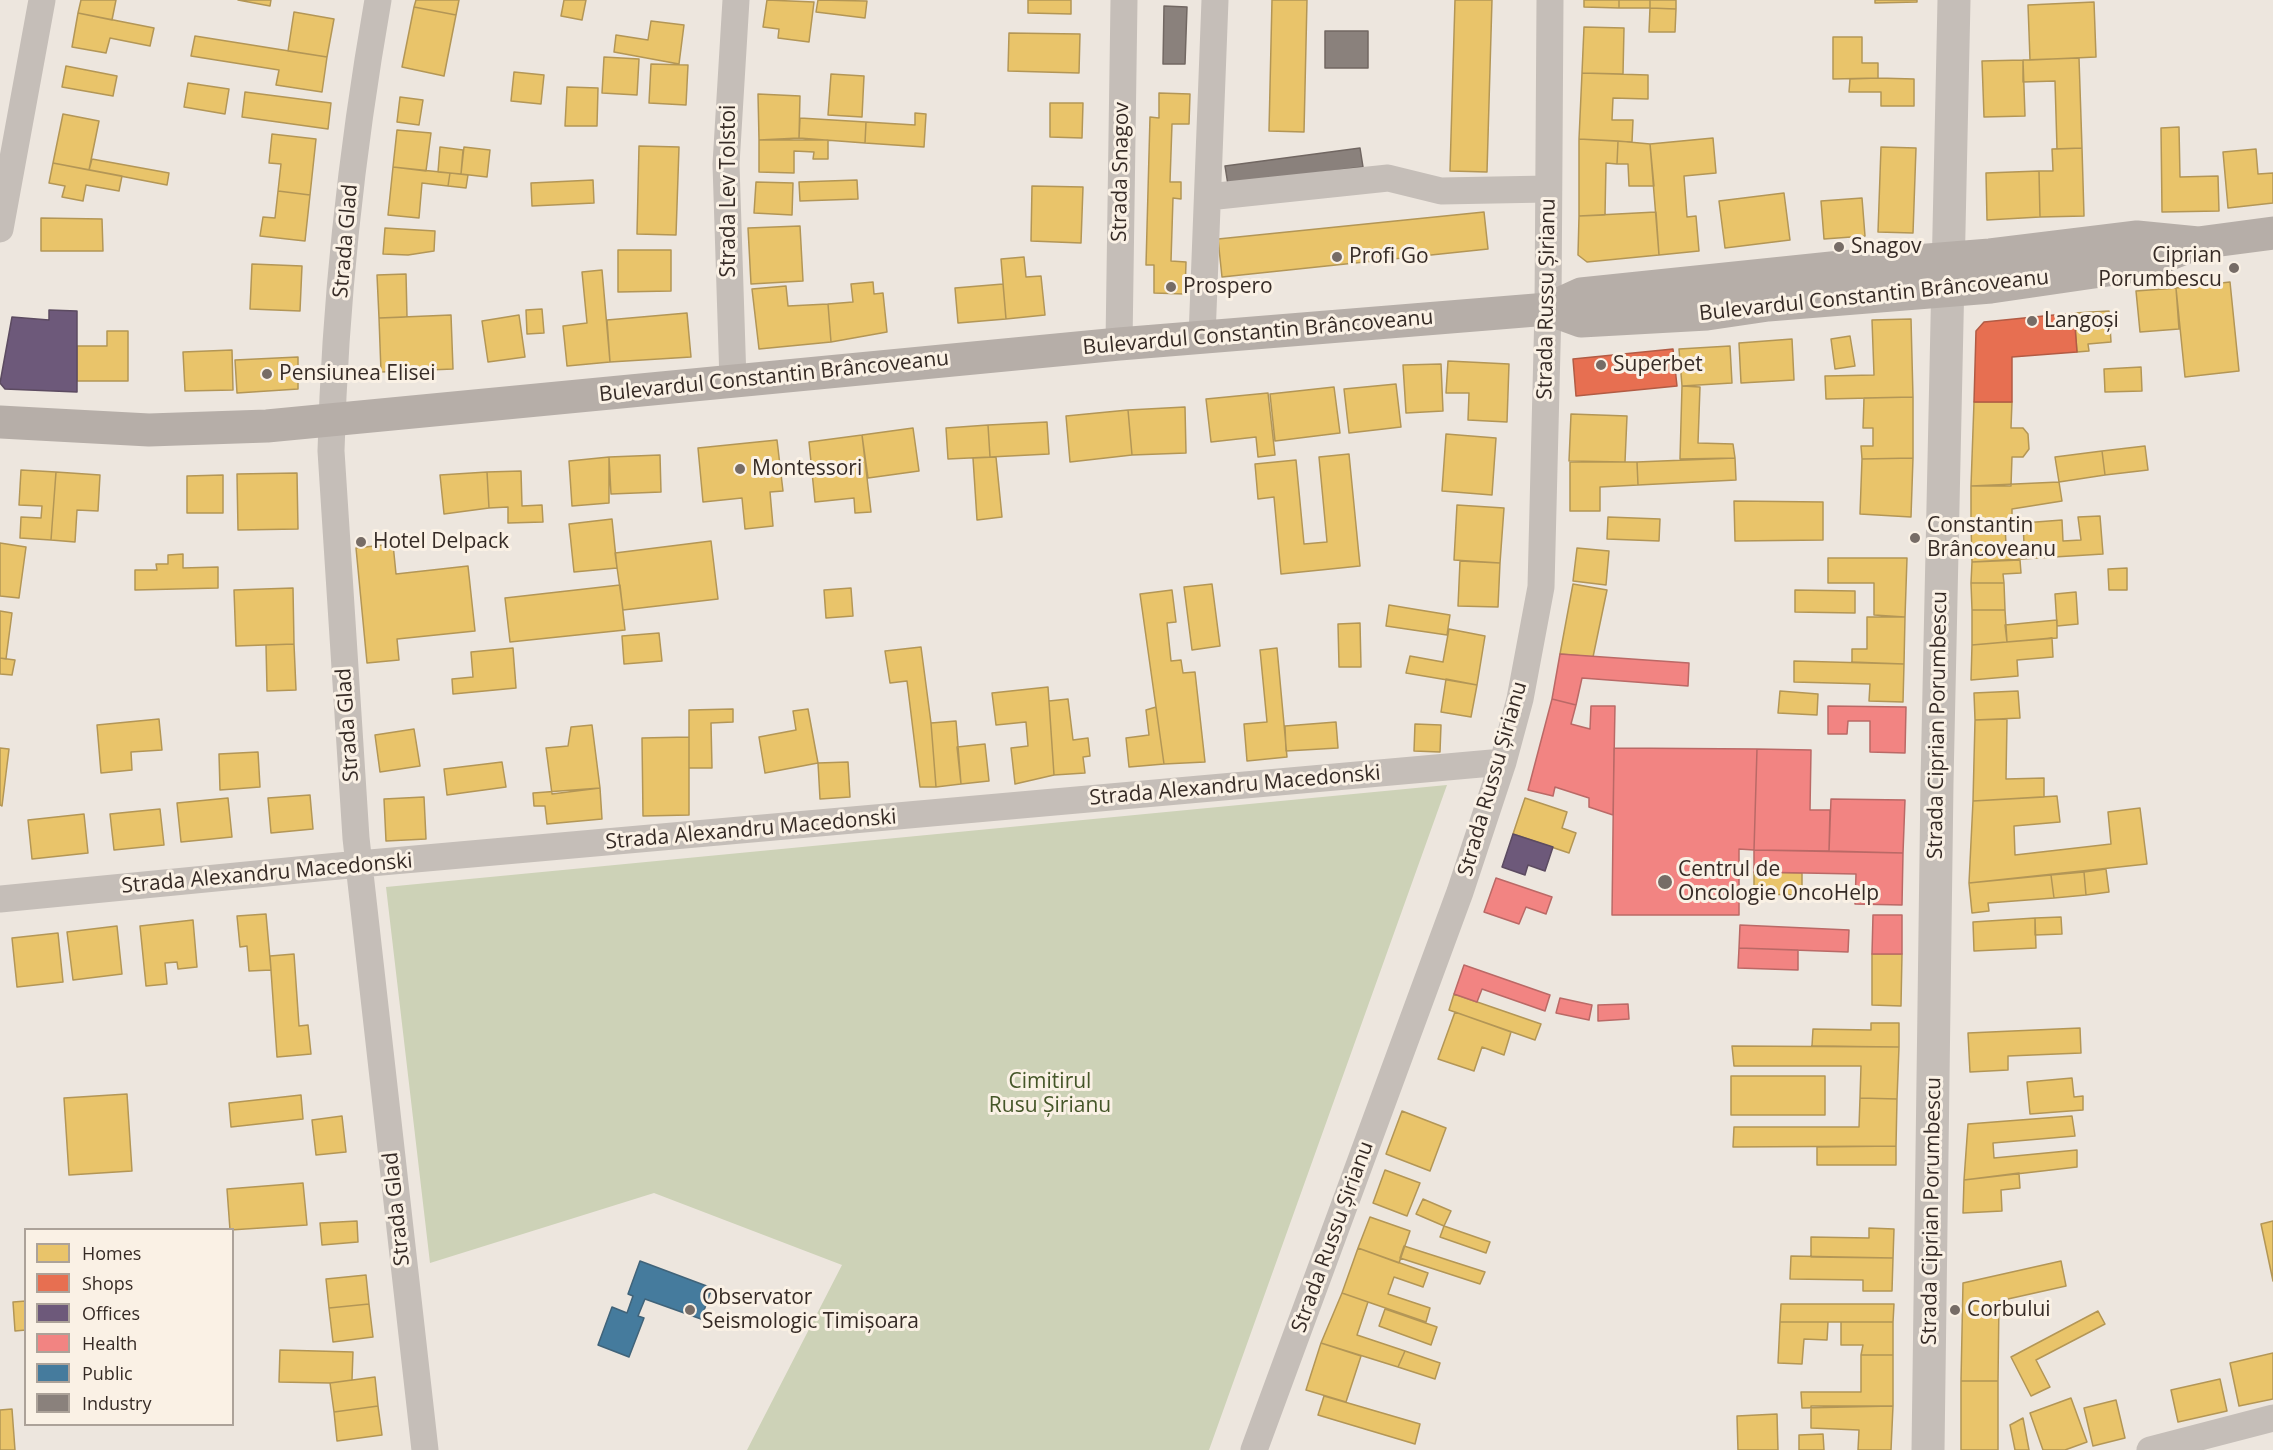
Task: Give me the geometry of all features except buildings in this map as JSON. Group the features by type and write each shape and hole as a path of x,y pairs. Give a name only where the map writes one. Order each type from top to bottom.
{"main road":[{"name":"Bulevardul Constantin Brâncoveanu","path":"0,422 87,428 202,430 332,420 1119,344 1548,309 1581,294 2137,237 2198,243 2273,233"},
{"name":"Bulevardul Constantin Brâncoveanu","path":"1548,309 1581,321 1707,314 1768,305 1991,287 2142,265 2198,243"}],"street":[{"path":"0,229 42,0"},
{"name":"Strada Glad","path":"378,0 352,173 331,451 359,864 425,1450"},
{"name":"Strada Lev Tolstoi","path":"732,381 726,164 736,0"},
{"name":"Strada Snagov","path":"1119,344 1124,0"},
{"path":"1202,337 1215,0"},
{"name":"Strada Russu Șirianu","path":"1254,1450 1450,919 1503,762 1520,699 1541,587 1548,309 1550,0"},
{"name":"Strada Ciprian Porumbescu","path":"1928,1450 1936,782 1954,0"},
{"path":"1208,197 1388,178 1441,191 1548,189"},
{"name":"Strada Alexandru Macedonski","path":"0,899 359,864 1503,762"},
{"path":"2150,1450 2273,1419"}],"green space":[{"name":"Cimitirul Rusu Șirianu","path":"1447,785 1209,1450 747,1450 842,1265 654,1193 430,1263 386,887"}],"place":[{"name":"Snagov","path":"1839,247"},
{"name":"Profi Go","path":"1337,257"},
{"name":"Ciprian Porumbescu","path":"2234,268"},
{"name":"Prospero","path":"1171,287"},
{"name":"Langoși","path":"2032,321"},
{"name":"Superbet","path":"1601,365"},
{"name":"Pensiunea Elisei","path":"267,374"},
{"name":"Montessori","path":"740,469"},
{"name":"Constantin Brâncoveanu","path":"1915,538"},
{"name":"Hotel Delpack","path":"361,542"},
{"name":"Centrul de Oncologie OncoHelp","path":"1665,882"},
{"name":"Observator Seismologic Timișoara","path":"690,1310"},
{"name":"Corbului","path":"1955,1310"}]}
